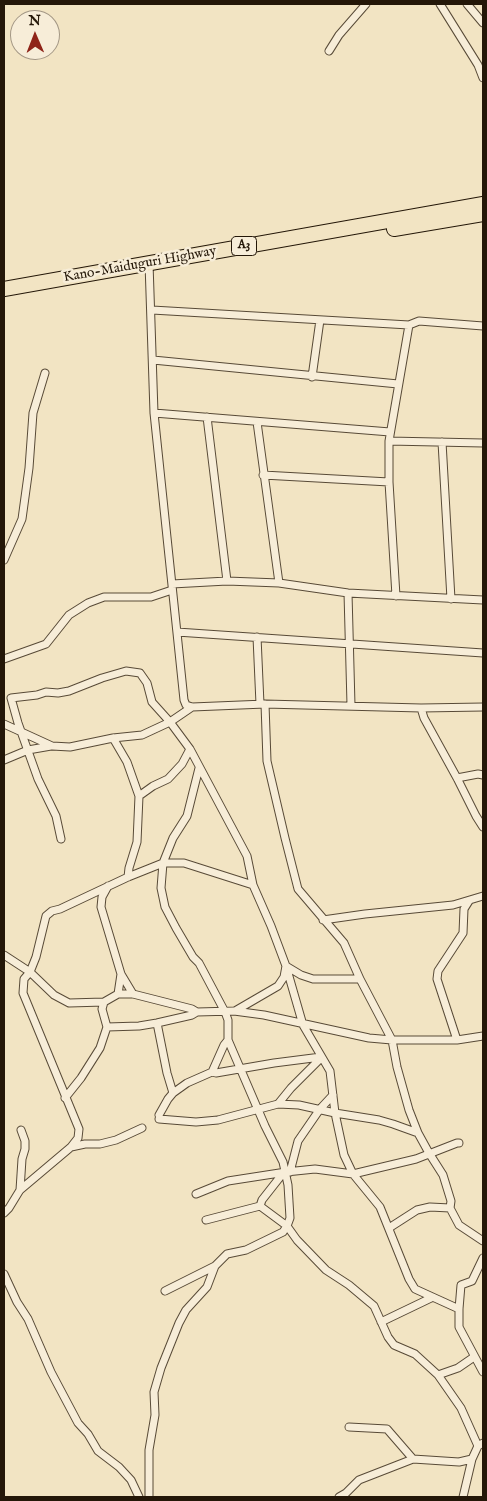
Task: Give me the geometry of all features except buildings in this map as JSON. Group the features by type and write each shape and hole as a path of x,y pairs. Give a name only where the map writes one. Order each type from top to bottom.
{"highway":[{"name":"Kano-Maiduguri Highway","path":"4,297 149,267 483,204"},
{"name":"Kano-Maiduguri Highway","path":"4,289 483,214"}],"street":[{"path":"329,51 339,35 366,4"},
{"path":"440,4 478,65 483,78"},
{"path":"467,4 481,14 483,23"},
{"path":"149,267 152,310 154,413 186,705 262,704 420,708 483,707"},
{"path":"152,310 409,325 419,321 483,326"},
{"path":"312,377 320,320"},
{"path":"396,596 389,482 389,440 409,325"},
{"path":"153,360 398,384"},
{"path":"4,560 22,519 29,468 33,413 46,373"},
{"path":"154,413 390,432"},
{"path":"207,418 227,581"},
{"path":"258,422 263,475 279,583"},
{"path":"389,440 483,443"},
{"path":"442,442 451,599"},
{"path":"263,475 389,482"},
{"path":"4,656 46,644 68,615 88,603 104,597 151,597 172,587 227,581 279,583 348,593 483,600"},
{"path":"348,593 351,705"},
{"path":"177,632 483,653"},
{"path":"257,637 267,761 298,889 344,943 360,979 392,1040 397,1067 409,1110 418,1133 443,1175 451,1201 450,1208 459,1225 483,1241"},
{"path":"61,839 56,816 38,779 11,698 46,692 70,691 126,671 140,673 147,683 152,702 190,748 247,856 253,885 286,966 303,1025 330,1071 335,1113 344,1156 353,1174 380,1207 409,1279 415,1289 431,1298 438,1299 459,1309"},
{"path":"4,760 28,750 52,746 70,747 114,738 142,735 170,722 192,706"},
{"path":"420,708 476,816 481,818 483,827"},
{"path":"4,724 52,746"},
{"path":"114,738 127,762 139,796 137,842 128,877"},
{"path":"139,796 168,779 182,764 190,748"},
{"path":"165,1291 215,1266 227,1254 246,1250 283,1232 290,1218 286,1172 283,1162 228,1040 228,1020 225,1012 199,963 193,957 165,907 161,888 163,863 173,838 187,816 199,768"},
{"path":"457,778 478,774 483,775"},
{"path":"4,1213 20,1190 71,1147 79,1135 23,993 24,979 30,972 40,943 46,916 52,911 163,863 184,863 253,885"},
{"path":"108,886 102,897 101,907 120,974 133,994"},
{"path":"323,920 452,905 483,896"},
{"path":"457,1040 437,979 438,971 463,933 464,909 469,901"},
{"path":"4,954 30,972 59,999 69,1003 104,1002 118,994 133,994 192,1008 197,1012"},
{"path":"286,966 301,975 313,979 360,979"},
{"path":"234,1011 278,986 284,977 286,966"},
{"path":"118,994 120,974"},
{"path":"65,1098 81,1078 100,1048 107,1027 102,1009 104,1002"},
{"path":"107,1027 139,1026 157,1023 192,1015 197,1012 234,1011 264,1015 369,1038 457,1040 483,1036"},
{"path":"157,1023 173,1093"},
{"path":"212,1072 228,1040"},
{"path":"321,1057 216,1073 212,1072 187,1083 173,1093 159,1117 196,1122 218,1120 278,1104 299,1104 335,1113 379,1120 418,1133"},
{"path":"278,1104 321,1057"},
{"path":"260,1206 262,1200 286,1172 298,1141 320,1109 334,1095"},
{"path":"71,1147 116,1140 142,1128"},
{"path":"20,1190 22,1159 25,1149 25,1141 21,1130"},
{"path":"196,1194 228,1181 286,1172 315,1169 353,1174 416,1158 459,1143"},
{"path":"206,1220 260,1206"},
{"path":"260,1206 287,1226 297,1240 326,1270 349,1285 374,1306 388,1338 394,1345 415,1354 438,1375 461,1408 481,1445 472,1459 463,1497"},
{"path":"389,1228 417,1210 430,1207 450,1208"},
{"path":"483,1258 472,1281 461,1285 459,1309 459,1327 483,1372"},
{"path":"149,1497 149,1450 155,1415 154,1392 157,1381 179,1322 186,1310 207,1287 215,1266"},
{"path":"4,1274 78,1423 91,1438 98,1451 119,1467 131,1480 139,1497"},
{"path":"381,1322 431,1298"},
{"path":"438,1375 458,1368 474,1357"},
{"path":"349,1427 387,1429 413,1459"},
{"path":"338,1497 346,1493 359,1480 413,1459 459,1462 472,1459"}]}
